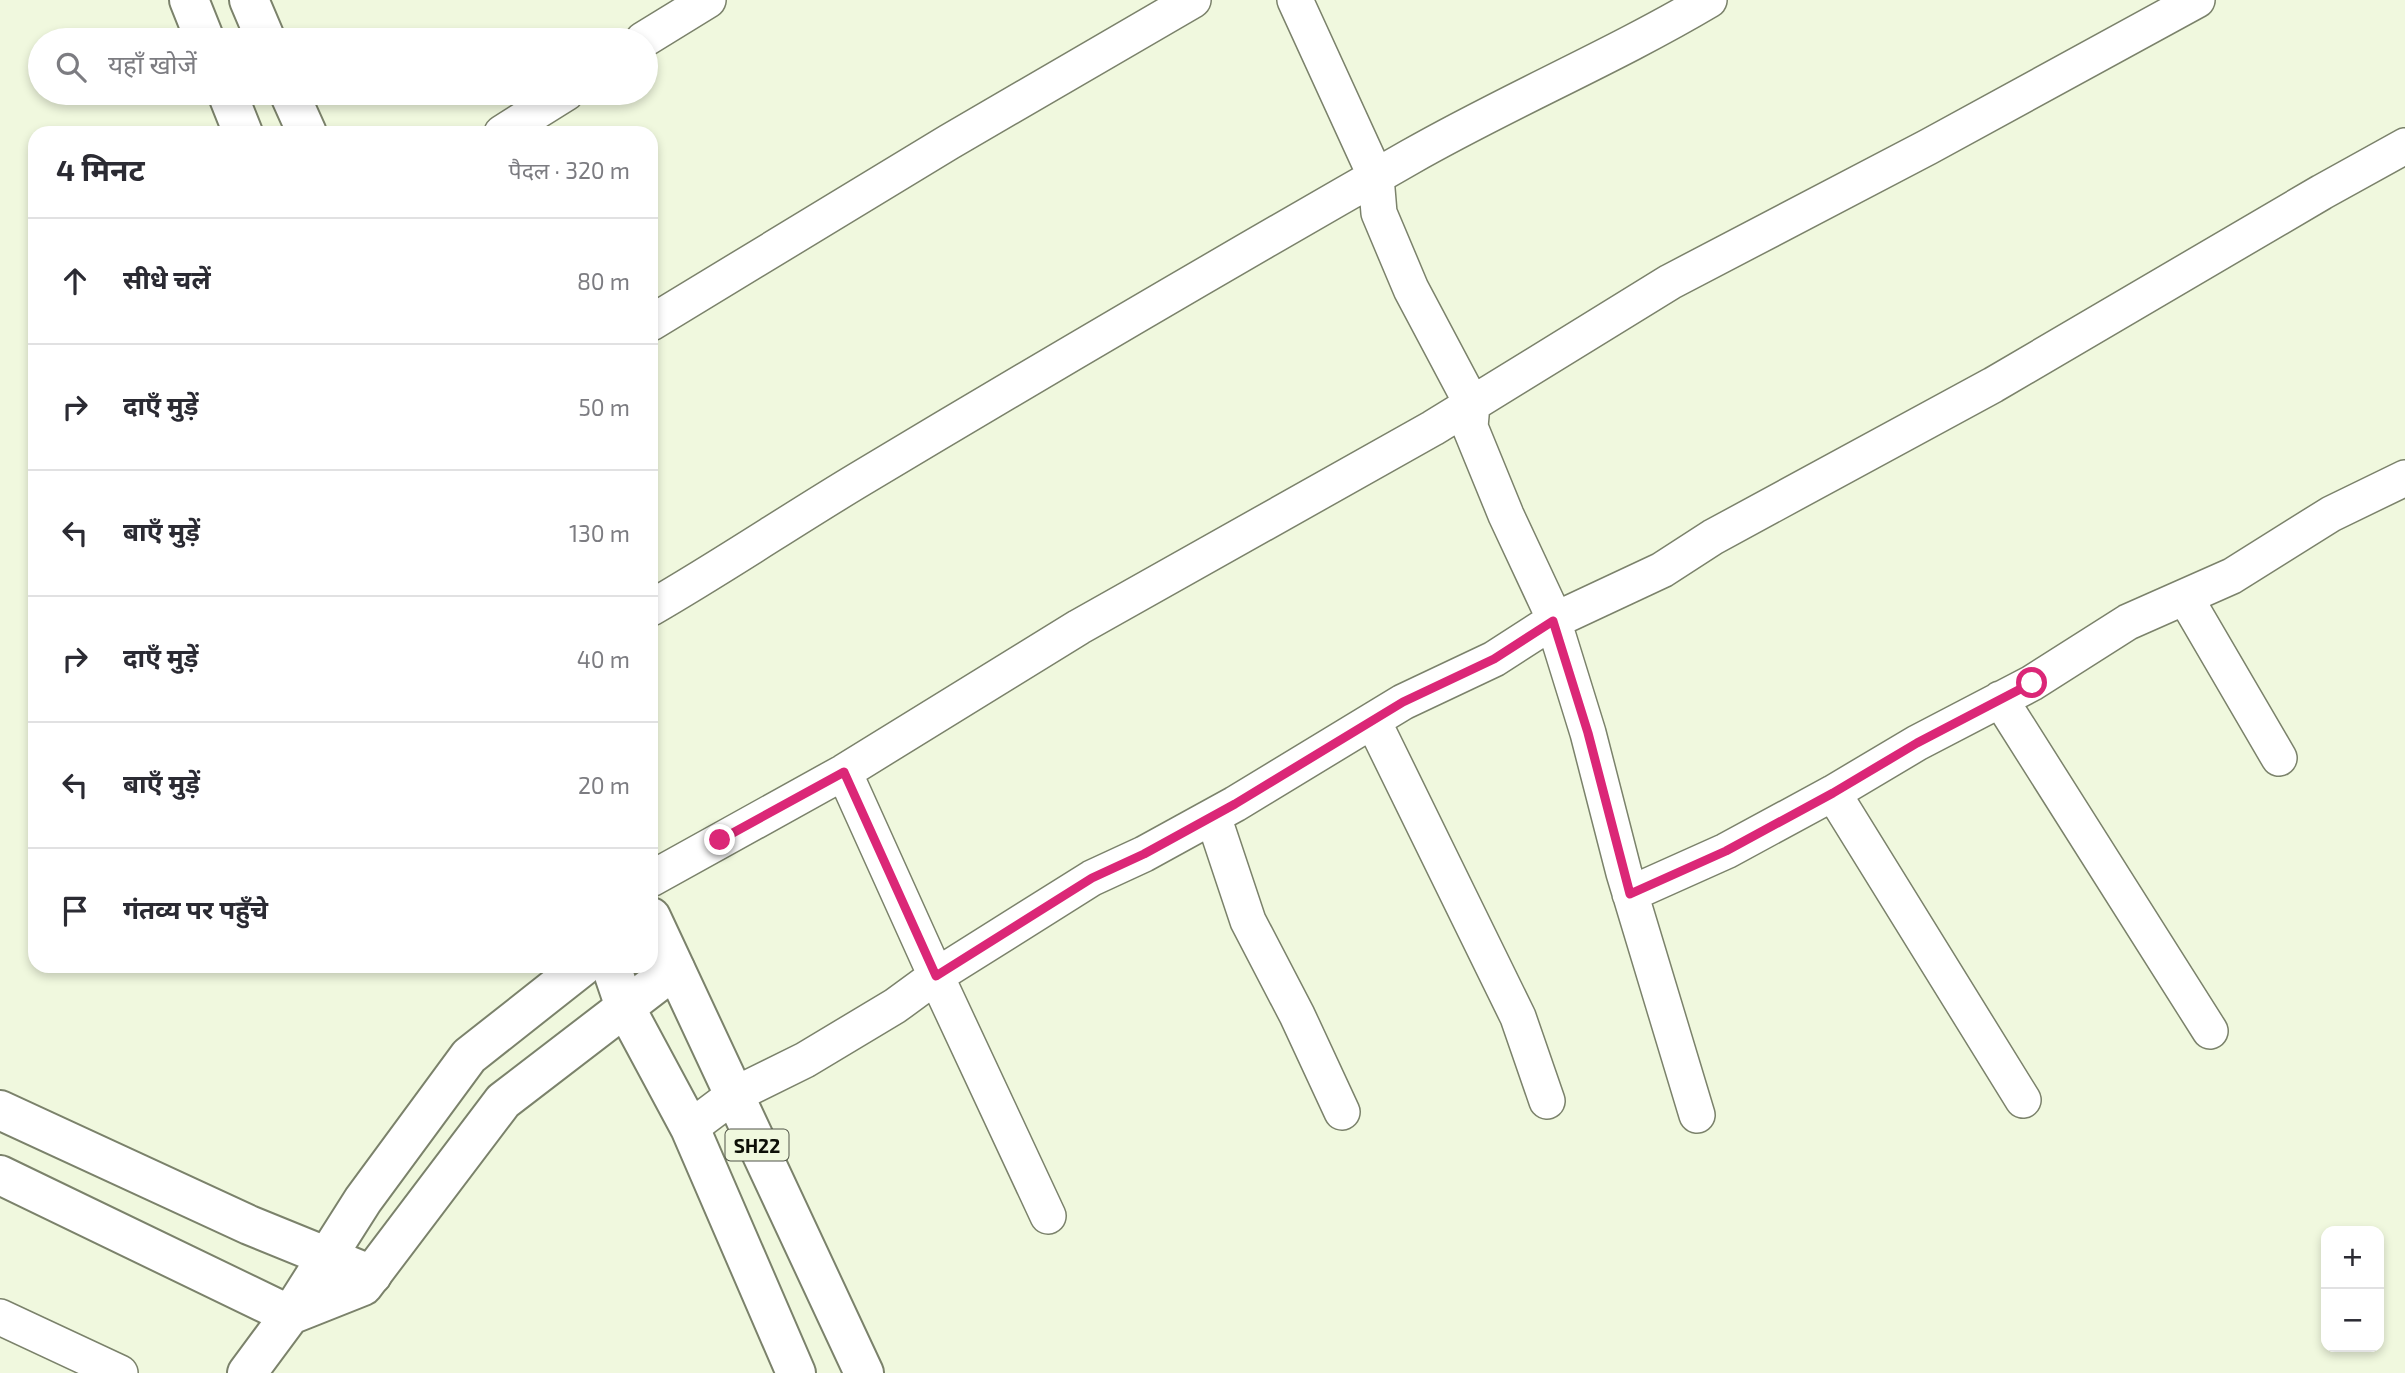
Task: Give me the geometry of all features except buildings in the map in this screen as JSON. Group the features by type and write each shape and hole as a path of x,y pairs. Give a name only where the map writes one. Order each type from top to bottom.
{"main road":[{"path":"189,0 200,28"},
{"path":"249,0 261,28"},
{"path":"232,105 240,126"},
{"path":"294,105 304,126"},
{"name":"SH22","path":"658,934 864,1373"},
{"path":"0,1175 290,1315 363,1286 503,1101 675,969"},
{"path":"247,1373 290,1315 363,1200 469,1056 574,973"},
{"name":"SH22","path":"613,973 625,1007 690,1128 796,1373"},
{"path":"0,1110 249,1225 372,1275"}],"street":[{"path":"658,31 708,0"},
{"path":"658,319 949,142 1192,0"},
{"path":"1296,0 1376,177 1379,213 1411,289 1472,404 1470,427 1506,515 1549,607 1588,733 1630,894 1696,1115"},
{"path":"658,604 858,480 1150,306 1376,177 1709,0"},
{"path":"658,875 844,772 1079,627 1472,404 1670,282 1928,147 2197,0"},
{"path":"513,126 547,105"},
{"path":"690,1128 734,1095 805,1060 895,1006 936,976 1092,878 1144,854 1213,816 1403,702 1494,659 1553,621 1662,570 1713,537 1993,385 2405,146"},
{"path":"1630,894 1726,851 1833,793 1917,743 2032,683 2128,622 2232,576 2331,514 2405,478"},
{"path":"2185,597 2279,758"},
{"path":"2000,699 2210,1031"},
{"path":"1373,721 1518,1017 1547,1101"},
{"path":"844,772 1048,1216"},
{"path":"1833,793 2023,1100"},
{"path":"1213,816 1248,921 1297,1015 1342,1112"},
{"path":"0,1317 120,1373"}],"route":[{"path":"720,840 844,772 936,976 1092,878 1144,854 1235,804 1403,702 1494,659 1553,621 1588,733 1630,894 1726,851 1833,793 1917,743 2032,683"}]}
